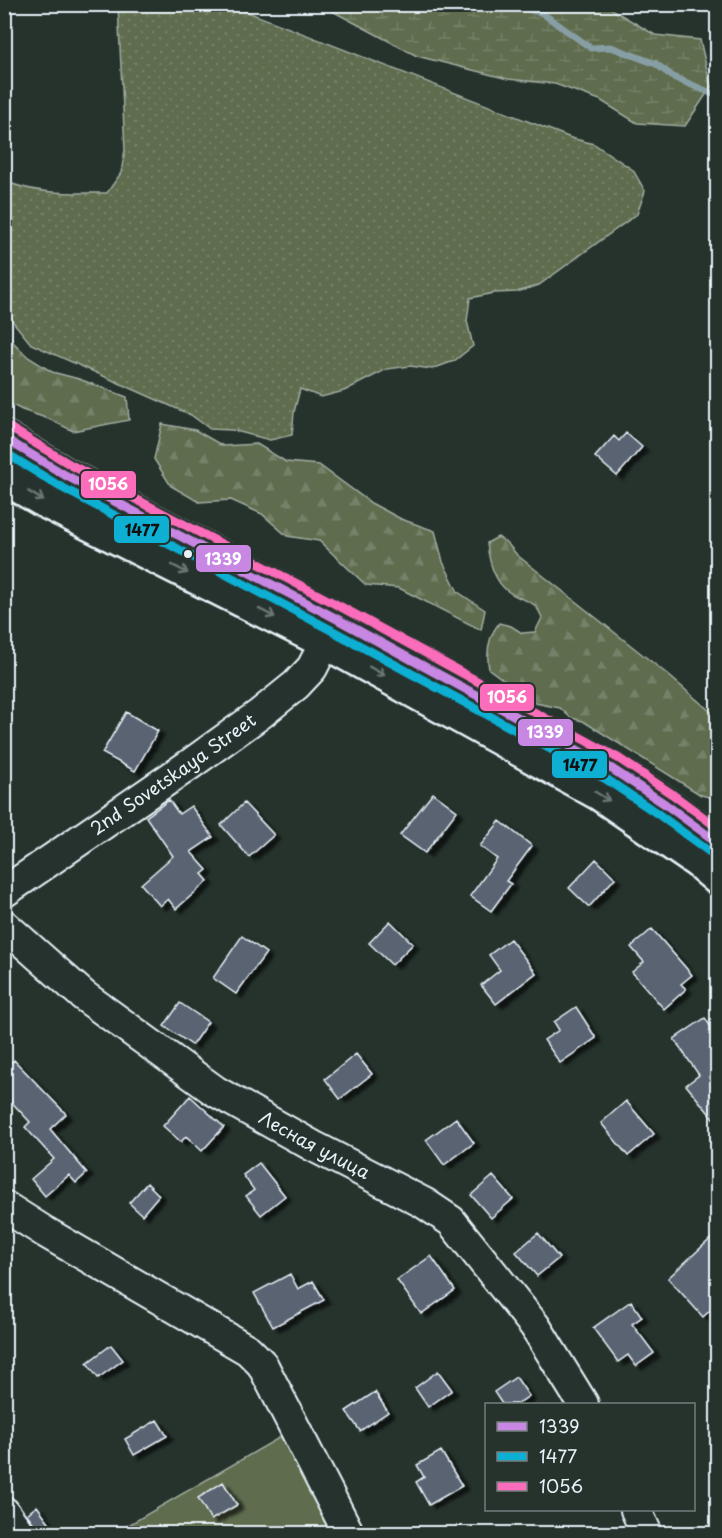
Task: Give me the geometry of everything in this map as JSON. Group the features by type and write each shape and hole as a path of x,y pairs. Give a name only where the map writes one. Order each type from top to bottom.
{"main road":[{"path":"4,438 331,631 599,794 698,861 717,878"},
{"path":"4,477 45,501 331,631 612,769 665,804 717,843"}],"street":[{"name":"2nd Sovetskaya Street","path":"4,892 260,714 296,685 312,668 331,631"},
{"name":"Лесная улица","path":"4,925 84,996 215,1091 313,1146 424,1203 451,1221 535,1326 582,1403"},
{"path":"4,1206 248,1350 262,1364 349,1533"},
{"path":"637,1511 647,1533"},
{"path":"4,1512 20,1533"}],"green space":[{"path":"227,4 571,138 594,144 633,170 645,191 637,214 539,285 517,292 494,293 470,298 467,321 473,346 454,361 432,369 410,366 387,369 344,391 321,397 300,389 294,412 292,435 270,440 232,430 210,429 191,415 31,344 5,312 5,181 42,191 107,193 121,173 125,150 118,5"},
{"path":"321,5 607,5 655,35 700,40 711,87 685,126 637,123 600,100 555,84 508,79 417,56"},
{"path":"5,319 11,340 28,357 52,372 79,379 127,397 129,420 73,431 5,401"},
{"path":"162,424 195,430 223,446 257,444 286,462 319,465 371,503 401,519 435,531 443,562 458,592 485,610 481,630 399,588 366,585 319,541 287,536 262,514 231,500 199,502 171,486 154,459"},
{"path":"498,537 517,555 667,674 717,717 717,799 701,795 583,721 571,718 560,708 535,703 489,669 489,645 492,634 499,623 511,626 522,633 535,632 542,618 534,605 507,591 494,573 487,543"},
{"path":"289,1432 338,1534 113,1534"}],"building":[{"path":"626,433 642,447 617,476 595,457 614,436 619,441"},
{"path":"126,712 158,731 135,771 102,753"},
{"path":"433,793 457,811 425,853 400,835"},
{"path":"169,800 179,814 191,806 213,837 191,852 207,870 202,874 208,881 176,909 168,899 160,906 141,884 173,856 146,817"},
{"path":"244,803 274,835 249,857 221,825"},
{"path":"500,821 532,846 506,881 511,884 491,911 470,896 497,859 480,846"},
{"path":"596,859 615,878 589,907 569,888"},
{"path":"390,921 413,944 392,965 369,943"},
{"path":"652,929 692,975 681,984 686,989 664,1009 632,972 644,962 631,947"},
{"path":"242,936 266,953 236,994 213,978"},
{"path":"510,939 536,973 496,1004 481,985 500,970 489,955"},
{"path":"180,1003 208,1022 192,1045 164,1026"},
{"path":"576,1007 596,1038 560,1063 544,1040 559,1030 554,1022"},
{"path":"705,1018 717,1036 717,1123 686,1085 699,1075 674,1039"},
{"path":"356,1054 372,1074 340,1099 325,1079"},
{"path":"14,1060 66,1114 50,1129 87,1173 76,1183 69,1175 45,1196 31,1179 54,1159 25,1127 30,1122 4,1094 4,1069"},
{"path":"190,1096 224,1127 202,1151 186,1136 181,1142 163,1126"},
{"path":"626,1101 654,1134 628,1156 601,1123"},
{"path":"456,1118 474,1143 444,1165 426,1140"},
{"path":"259,1163 285,1196 261,1215 246,1196 254,1190 243,1175"},
{"path":"493,1176 513,1199 491,1218 471,1195"},
{"path":"147,1183 159,1195 142,1215 129,1203"},
{"path":"538,1233 559,1258 537,1276 516,1252"},
{"path":"717,1233 717,1304 703,1317 668,1278"},
{"path":"431,1256 455,1290 421,1314 397,1280"},
{"path":"290,1274 298,1289 313,1281 324,1300 273,1327 254,1293"},
{"path":"631,1301 642,1317 632,1324 654,1353 636,1366 628,1355 618,1362 593,1328"},
{"path":"111,1345 123,1360 98,1378 87,1363"},
{"path":"438,1371 452,1390 428,1407 415,1388"},
{"path":"516,1377 529,1396 518,1403 501,1403 494,1392"},
{"path":"375,1392 388,1412 360,1431 346,1411"},
{"path":"157,1420 167,1436 134,1455 125,1439"},
{"path":"441,1451 462,1486 429,1505 416,1482 424,1477 417,1465"},
{"path":"223,1482 237,1505 211,1520 198,1498"},
{"path":"37,1506 57,1533 37,1533 27,1514"}],"waterway":[{"path":"511,4 542,13 591,48 611,47 656,64 673,77 718,96"}],"transit line":[{"name":"1056","path":"10,428 71,465 343,608 618,758 718,828"},
{"name":"1339","path":"4,438 65,475 337,619 612,769 718,843"},
{"name":"1477","path":"4,452 59,486 606,779 711,853"}]}
